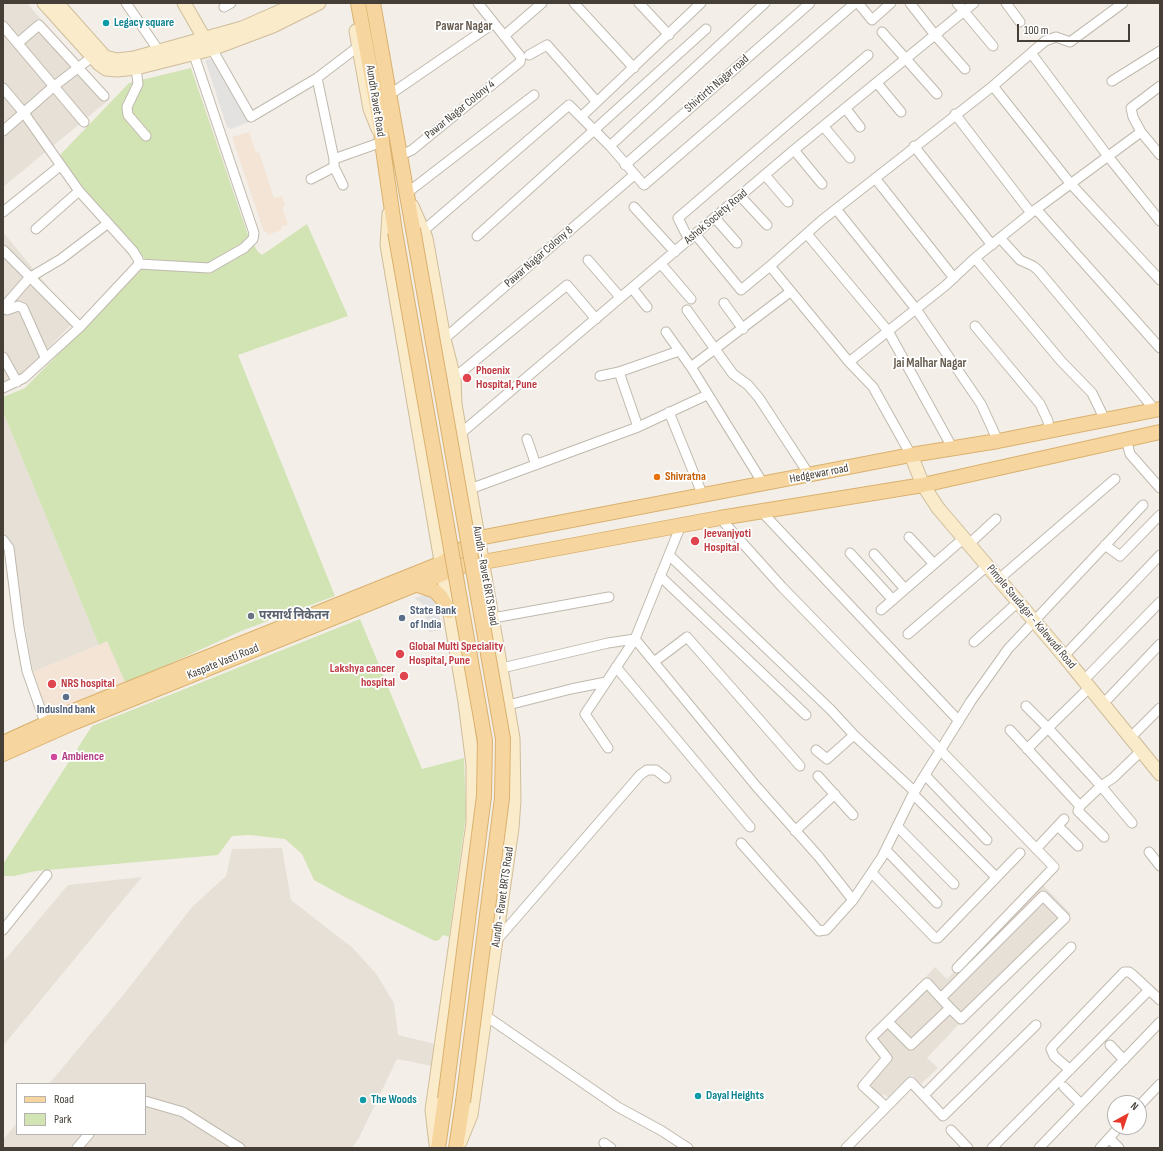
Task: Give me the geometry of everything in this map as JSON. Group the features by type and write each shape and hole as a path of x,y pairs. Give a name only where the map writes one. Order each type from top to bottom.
{"main road":[{"name":"Aundh Ravet Road","path":"358,3 395,232 485,741 484,796 445,1099 437,1148"},
{"name":"Aundh Ravet Road","path":"373,3 399,156 407,195 418,230 503,739 502,798 456,1148"},
{"name":"Hedgewar road","path":"479,538 810,476 911,455 998,441 1159,409"},
{"path":"442,568 720,518 922,485 1126,439 1159,433"},
{"path":"442,568 479,538"},
{"name":"Kaspate Vasti Road","path":"313,620 415,584 442,568"},
{"name":"Kaspate Vasti Road","path":"3,743 47,728 442,568"},
{"path":"415,584 435,591 450,611"},
{"name":"Kaspate Vasti Road","path":"3,754 47,728"}],"street":[{"path":"44,3 79,35 109,59 134,58 159,51 192,48 212,49 273,26 319,3"},
{"path":"57,3 92,57 106,69 117,70 136,68 192,48 204,39 242,28 299,3"},
{"path":"126,3 159,51"},
{"path":"184,3 251,117 317,78 359,46"},
{"path":"311,179 334,163 381,138 370,109 351,3"},
{"path":"380,3 399,118 396,138"},
{"path":"484,5 494,23 504,36 542,3"},
{"path":"574,3 634,68"},
{"path":"639,3 669,35"},
{"path":"581,117 701,3"},
{"path":"610,146 765,3"},
{"name":"Shivtirth Nagar road","path":"625,165 810,3"},
{"path":"418,230 569,105 610,146 644,185 857,3 872,20 891,3"},
{"path":"910,3 935,35 965,69"},
{"path":"957,3 993,46"},
{"name":"Ashok Society Road","path":"460,434 620,297 741,197 794,150 974,3"},
{"path":"1006,3 1020,22"},
{"path":"868,55 678,218 692,237 741,290 836,209 914,146 993,86 1031,53 1053,37 1068,42 1074,41 1123,3"},
{"path":"395,91 494,23"},
{"path":"18,43 39,25 104,96"},
{"path":"3,26 84,122"},
{"path":"477,236 595,131 706,29"},
{"path":"882,32 937,94"},
{"name":"Pawar Nagar Colony 4","path":"399,156 412,150 520,62 521,57 504,36"},
{"path":"529,55 547,45 597,102"},
{"path":"139,264 209,268 244,248 253,239 254,234 192,48"},
{"path":"1112,81 1160,51"},
{"path":"1031,53 1107,155 1160,221"},
{"path":"3,131 54,87 92,57"},
{"path":"136,68 138,84 127,107 128,114 146,136"},
{"path":"317,78 334,163 343,185"},
{"path":"877,83 901,112"},
{"path":"993,86 1070,184 1160,280"},
{"path":"1160,86 1131,108 1133,117 1141,132 1160,155"},
{"path":"3,88 24,113 50,153 79,191 132,251 138,259 139,264"},
{"path":"407,195 534,95"},
{"path":"846,109 860,127"},
{"path":"955,114 1033,211 1160,348"},
{"path":"824,127 850,158"},
{"path":"849,362 916,310 975,258 1033,211 1107,155 1141,132"},
{"path":"914,146 992,245"},
{"path":"794,150 822,184"},
{"path":"3,212 60,166"},
{"name":"Pawar Nagar Colony 8","path":"444,339 634,175"},
{"path":"765,175 788,202"},
{"path":"875,178 954,278"},
{"path":"36,229 79,191"},
{"path":"741,197 767,225"},
{"path":"390,200 387,245 450,611 472,752 475,796 473,823 432,1110 437,1148"},
{"path":"634,207 675,252"},
{"path":"836,209 916,310 981,404 998,441"},
{"path":"715,218 737,243"},
{"path":"45,358 23,308 18,306 7,310 3,308 29,278 61,259 107,224"},
{"name":"Aundh - Ravet BRTS Road","path":"418,230 426,238 444,339 454,378 455,404 513,738 514,800 512,828 486,1016 471,1115 456,1148"},
{"path":"807,234 888,331 953,449"},
{"path":"1000,238 1020,260 1038,270 1159,409"},
{"path":"3,250 29,278 80,327"},
{"path":"975,258 1061,361 1092,393 1106,420"},
{"path":"588,260 620,297"},
{"path":"3,388 24,378 80,327 139,264"},
{"path":"660,264 691,299"},
{"path":"770,266 849,362 873,387 911,455"},
{"path":"454,378 567,285 596,319"},
{"path":"632,288 647,307"},
{"path":"691,367 717,349 790,292"},
{"path":"724,303 743,329"},
{"path":"687,310 717,349 733,374 748,385 760,398 810,476"},
{"path":"975,326 1040,404 1048,422 1049,431"},
{"path":"666,332 691,367 707,395 764,484"},
{"path":"600,376 619,372 679,351"},
{"path":"3,357 17,382"},
{"path":"619,372 638,427"},
{"path":"470,489 638,427 707,395"},
{"path":"669,412 702,496"},
{"path":"527,439 536,465"},
{"path":"1126,439 1130,454 1160,488"},
{"name":"Pimple Saudagar - Kalewadi Road","path":"911,455 922,485 938,508 1035,621 1160,774"},
{"path":"999,579 1115,479"},
{"path":"741,843 819,932 826,930 853,900 872,873 886,850 914,793 959,721 1008,650 1143,505"},
{"path":"762,512 959,721"},
{"path":"1105,545 1120,556 1160,515"},
{"path":"720,518 782,587 1054,867 956,968"},
{"path":"881,610 934,564 996,519"},
{"path":"608,748 585,714 635,639 681,525"},
{"path":"910,537 934,564"},
{"path":"3,540 9,548 19,627 27,671 47,728"},
{"path":"850,553 893,600"},
{"path":"874,554 905,589"},
{"path":"669,555 831,710 854,735 914,793 996,877"},
{"path":"1064,656 1160,556"},
{"path":"908,634 987,566"},
{"path":"660,576 806,715"},
{"path":"493,618 609,597"},
{"path":"974,642 1018,602"},
{"path":"1027,750 1160,602"},
{"path":"654,662 687,637 800,766"},
{"path":"635,639 756,786 853,900"},
{"path":"502,668 608,643 635,639"},
{"path":"1103,704 1160,644"},
{"path":"616,667 750,827"},
{"path":"508,705 606,682"},
{"path":"1026,706 1101,786 1132,823"},
{"path":"1131,737 1160,708"},
{"path":"1010,730 1080,806"},
{"path":"816,750 827,759 854,735"},
{"path":"1104,837 1078,811 1080,806 1101,786 1113,778 1141,751"},
{"path":"496,941 640,775 647,770 656,770 666,778"},
{"path":"925,775 987,840"},
{"path":"818,776 853,815"},
{"path":"795,831 835,794"},
{"path":"1036,849 1061,823 1078,846"},
{"path":"897,826 954,884"},
{"path":"886,850 937,903"},
{"path":"1149,852 1160,866"},
{"path":"872,873 934,938 938,938 1020,853"},
{"path":"3,930 47,876"},
{"path":"885,1106 863,1086 887,1058 871,1038 927,983 950,1008 961,1019 1065,918 1043,896 941,998"},
{"path":"924,1095 1071,947"},
{"path":"1070,1070 1054,1056 1052,1046 1124,972 1129,972 1132,974 1160,1000"},
{"path":"992,1148 1149,990"},
{"path":"888,1022 911,1045 950,1008"},
{"path":"486,1016 618,1107 662,1131 688,1148"},
{"path":"1039,1148 1160,1022"},
{"path":"846,1148 885,1106 911,1082 943,1116 1036,1025"},
{"path":"1110,1045 1124,1060"},
{"path":"1147,1098 1160,1084"},
{"path":"1064,1087 1081,1104"},
{"path":"146,1101 183,1112 240,1148"},
{"path":"950,1130 968,1148"},
{"path":"78,1148 88,1135"},
{"path":"1100,1148 1112,1135"},
{"path":"1109,1138 1119,1148"}],"shaded area":[{"path":"3,3 27,3 110,99 3,187"},
{"path":"213,58 249,122 231,129 227,127 205,60"},
{"path":"249,132 256,153 259,152 274,198 282,196 285,206 282,207 288,225 282,226 281,230 268,235 267,232 264,232 232,137"},
{"path":"3,232 45,283 73,323 3,393"},
{"path":"3,412 99,645 33,672 13,559 13,545 3,534"},
{"path":"425,595 430,596 437,604 442,630 429,632 424,605 414,598"},
{"path":"107,641 126,684 49,717 33,672"},
{"name":"The Woods","path":"282,848 291,900 353,948 377,975 394,1003 398,1035 435,1044 432,1066 397,1059 359,1138 352,1148 3,1148 3,1140 16,1124 16,1135 146,1135 146,1083 50,1083 128,989 192,907 226,876 232,849"},
{"path":"142,877 3,1046 3,962 68,885"},
{"path":"1043,885 1071,914 962,1021 927,1058 938,1068 921,1084 912,1075 889,1098 884,1094 874,1104 856,1086 883,1057 867,1039 935,967 947,979"}],"green space":[{"path":"191,68 248,235 258,252 262,255 307,224 348,316 238,355 335,596 241,631 126,684 107,641 99,645 3,412 3,397 25,388 142,269 145,259 88,194 59,156 129,83"},
{"path":"360,619 422,769 464,758 466,815 449,937 443,935 439,940 435,941 343,896 314,880 302,854 285,839 250,835 232,836 218,855 36,871 14,876 3,876 3,864 92,726"}],"place":[{"name":"Legacy square","path":"106,23"},
{"name":"Phoenix Hospital, Pune","path":"467,378"},
{"name":"Shivratna","path":"657,477"},
{"name":"Jeevanjyoti Hospital","path":"695,541"},
{"name":"परमार्थ निकेतन","path":"251,616"},
{"name":"State Bank of India","path":"402,618"},
{"name":"Global Multi Speciality Hospital, Pune","path":"400,654"},
{"name":"Lakshya cancer hospital","path":"404,676"},
{"name":"NRS hospital","path":"52,684"},
{"name":"IndusInd bank","path":"66,697"},
{"name":"Ambience","path":"54,757"},
{"name":"Dayal Heights","path":"698,1096"},
{"name":"The Woods","path":"363,1100"}],"district":[{"name":"Pawar Nagar","path":"464,27"},
{"name":"Jai Malhar Nagar","path":"930,364"}]}
